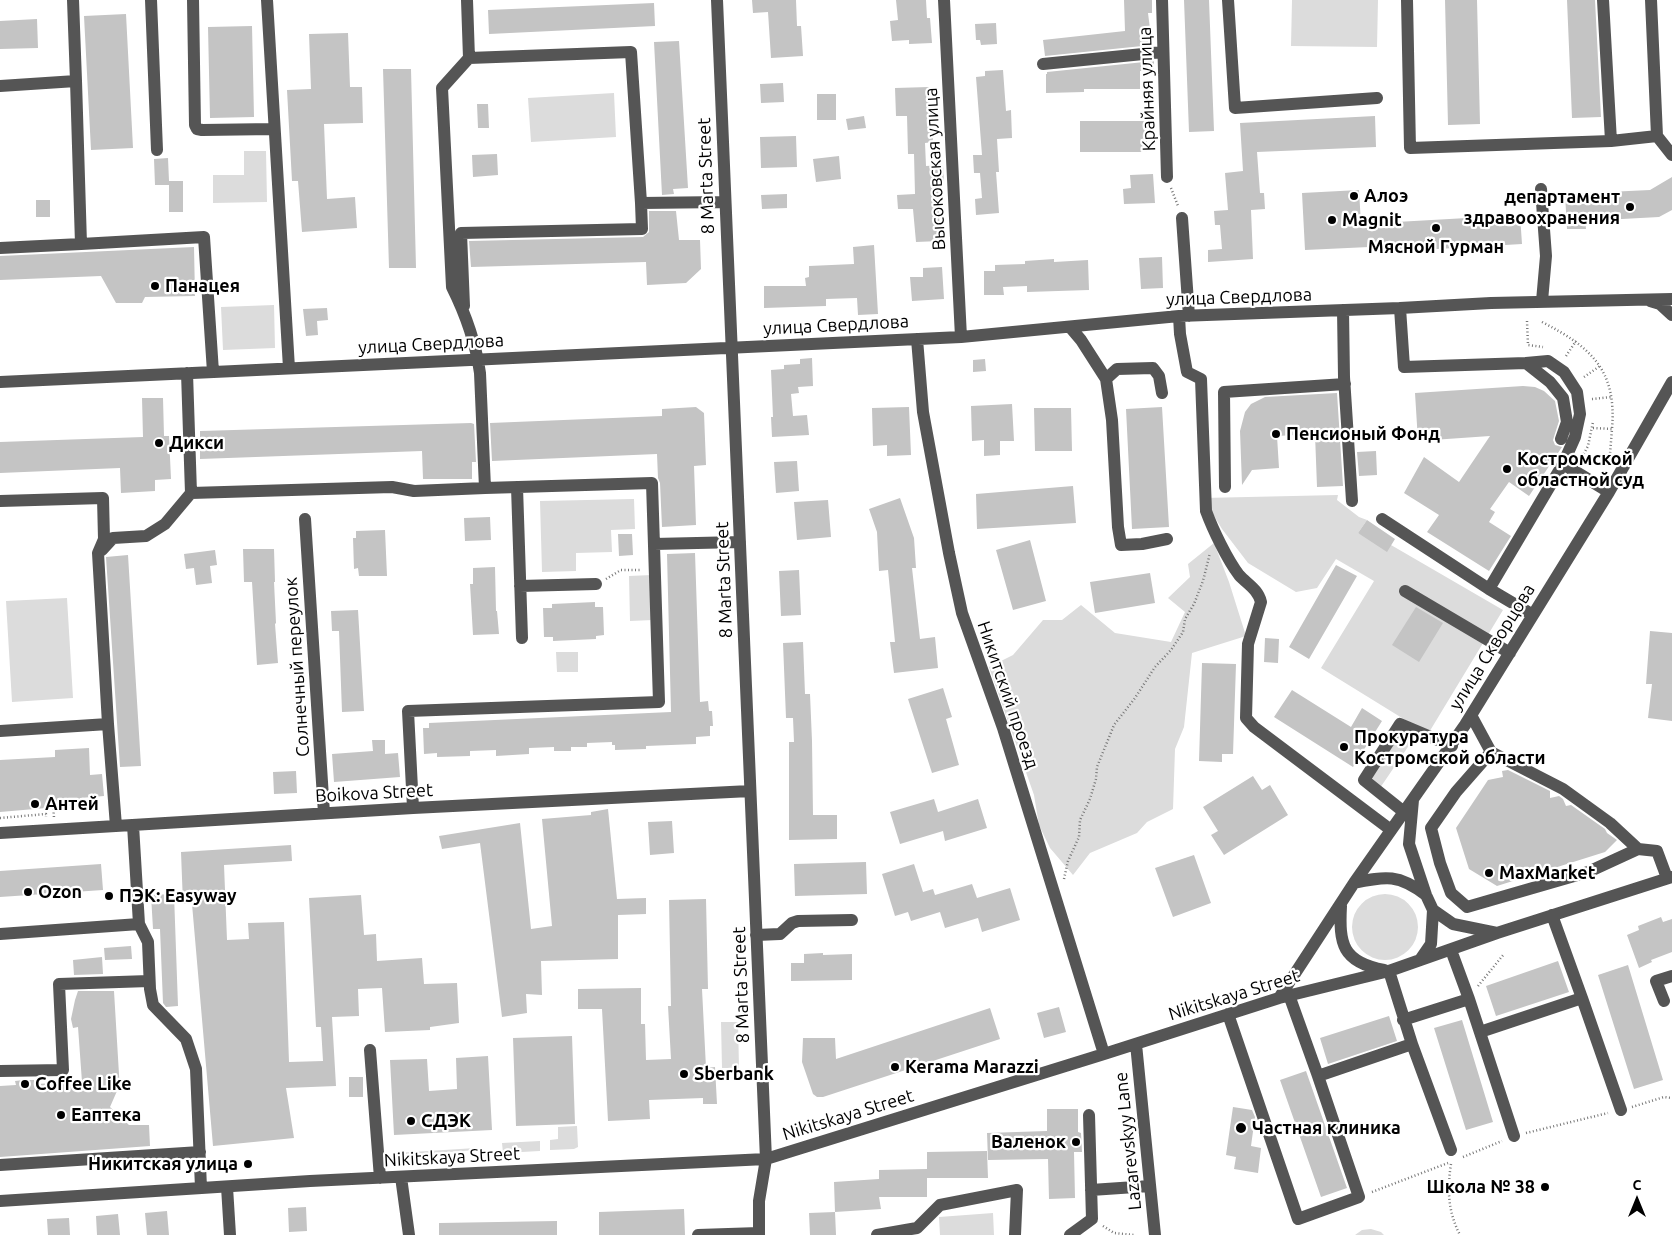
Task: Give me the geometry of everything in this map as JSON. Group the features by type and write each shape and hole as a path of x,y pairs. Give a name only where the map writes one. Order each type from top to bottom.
{"street":[{"path":"73,0 81,244"},
{"path":"151,0 157,150"},
{"path":"193,0 195,124 197,129 274,129"},
{"path":"267,0 289,368"},
{"path":"467,0 469,58 442,88 452,288 464,310 478,359 485,488"},
{"name":"8 Marta Street","path":"716,0 766,1159 759,1201 759,1234"},
{"name":"Высоковская улица","path":"944,0 961,337"},
{"name":"Крайняя улица","path":"1162,0 1167,177"},
{"path":"1228,0 1235,108 1378,98"},
{"path":"1407,0 1410,148 1611,141 1657,136"},
{"path":"1603,0 1611,141"},
{"path":"1651,0 1657,136 1672,155"},
{"path":"464,310 461,233 642,229 631,52 469,58"},
{"path":"1043,64 1164,52"},
{"path":"0,86 76,81"},
{"path":"1541,189 1546,256 1542,301"},
{"path":"641,203 724,202"},
{"path":"1182,218 1184,316 1180,334 1187,372 1201,379 1206,511 1212,529 1238,574 1256,591 1261,602 1248,644 1246,711 1249,723 1391,830"},
{"path":"0,248 204,237 213,372"},
{"name":"улица Свердлова","path":"0,382 961,337 1184,316 1542,301 1672,299"},
{"path":"1643,300 1660,304 1672,316"},
{"path":"1400,308 1404,367 1548,361 1564,372 1577,392 1580,414 1575,437 1564,464 1489,590"},
{"path":"1343,310 1352,501"},
{"path":"1070,327 1081,340 1106,379 1112,420 1118,527 1121,545 1142,544 1167,539"},
{"name":"Никитский проезд","path":"917,339 923,412 948,553 962,613 1003,728 1104,1054"},
{"path":"1526,363 1550,382 1563,398 1567,422 1561,439"},
{"path":"1106,379 1117,369 1153,368 1159,376 1162,392"},
{"path":"98,553 113,538 146,536 166,524 191,493 187,373"},
{"name":"улица Скворцова","path":"1284,996 1354,883 1452,746 1609,492 1672,382"},
{"path":"1225,487 1224,392 1345,384"},
{"path":"1564,464 1609,492"},
{"path":"191,493 392,487 414,490 652,483 659,702 408,711 413,808"},
{"path":"517,487 522,638"},
{"path":"0,501 103,498 104,539 98,553 116,826"},
{"name":"Солнечный переулок","path":"305,519 324,814"},
{"path":"1382,519 1489,590 1532,615"},
{"path":"654,544 740,542"},
{"path":"520,586 596,584"},
{"path":"1405,591 1510,653"},
{"path":"1471,714 1491,752 1563,789 1610,823 1638,849"},
{"path":"0,731 108,724"},
{"path":"1404,812 1364,780 1400,724 1452,746"},
{"path":"1491,752 1456,792 1431,828 1440,863 1451,893 1467,907 1588,872 1638,849 1657,851 1669,878"},
{"name":"Boikova Street","path":"0,833 413,808 750,791"},
{"path":"1413,800 1409,844 1433,910 1431,944 1420,960"},
{"path":"133,825 139,924 148,942 149,981 154,1005 186,1039 196,1068 201,1188"},
{"path":"1354,883 1378,878 1394,878 1412,884 1426,895"},
{"name":"Nikitskaya Street","path":"0,1202 201,1188 766,1159 1284,996 1389,971 1497,933 1669,878"},
{"path":"1341,904 1340,928 1342,943 1350,955 1368,967 1389,971 1403,1020 1451,1150"},
{"path":"1433,910 1453,924 1497,933"},
{"path":"1552,915 1621,1110"},
{"path":"756,935 780,934 792,923 798,921 852,920"},
{"path":"0,934 139,924"},
{"path":"1451,950 1514,1136"},
{"path":"1664,1001 1656,981 1672,976"},
{"path":"0,1071 63,1070 59,984 149,981"},
{"path":"1228,1014 1298,1219 1359,1197 1318,1076 1284,996"},
{"path":"1480,1032 1582,998"},
{"path":"1403,1020 1469,999"},
{"name":"Lazarevskyy Lane","path":"1136,1044 1155,1235"},
{"path":"1318,1076 1412,1044"},
{"path":"370,1050 380,1178"},
{"path":"1070,1235 1092,1218 1089,1116"},
{"path":"0,1165 200,1152"},
{"path":"401,1177 409,1235"},
{"path":"1091,1190 1150,1186"},
{"path":"227,1187 230,1235"},
{"path":"877,1235 918,1228 940,1205 1017,1190 1015,1235"},
{"path":"698,1235 759,1234"}],"path":[{"path":"1167,177 1182,218"},
{"path":"1542,322 1576,341 1593,356 1600,366 1612,397 1614,412 1610,454"},
{"path":"1565,357 1576,341"},
{"path":"1584,377 1600,366"},
{"path":"1592,399 1612,397"},
{"path":"1593,428 1612,429"},
{"path":"1057,900 1066,875 1068,861 1079,837 1080,820 1090,799 1096,779 1097,767 1114,725 1135,698 1155,667 1171,650 1183,632 1185,619 1194,604 1203,581 1209,558 1212,529"},
{"path":"596,584 621,570 655,570"},
{"path":"53,802 54,815"},
{"path":"1469,999 1504,954"},
{"path":"1451,1150 1448,1193 1454,1223 1460,1235"},
{"path":"1092,1218 1114,1233 1134,1235"}],"shaded area":[{"path":"1292,0 1378,0 1377,47 1291,46"},
{"path":"614,93 616,137 531,142 528,98"},
{"path":"244,151 266,151 267,202 213,203 213,175 244,175"},
{"path":"274,305 275,348 223,350 221,307"},
{"path":"1338,495 1337,500 1359,517 1367,520 1358,533 1391,545 1503,610 1428,734 1321,668 1374,581 1336,559 1317,588 1296,592 1248,563 1222,529 1203,498"},
{"path":"634,499 635,529 611,530 612,552 576,553 576,571 542,572 540,501"},
{"path":"1214,543 1246,636 1192,653 1184,727 1175,749 1173,809 1147,822 1137,833 1090,853 1073,875 1050,848 1039,825 1034,795 989,667 1013,655 1043,620 1062,620 1081,605 1115,633 1171,642 1185,612 1168,598 1190,577 1188,564"},
{"path":"652,575 653,620 630,621 629,576"},
{"path":"67,598 73,698 12,702 6,601"},
{"path":"556,652 578,652 578,672 557,672"},
{"path":"1402,732 1414,738 1380,788 1373,781 1372,777 1398,733"},
{"path":"1385,894 1398,897 1408,904 1415,914 1418,927 1415,940 1408,950 1398,957 1385,960 1372,957 1362,950 1355,940 1352,927 1355,914 1362,904 1372,897"},
{"path":"721,1022 738,1022 739,1068 722,1068"},
{"path":"577,1126 578,1147 574,1149 550,1150 550,1140 558,1139 558,1127"},
{"path":"540,1141 540,1151 503,1153 502,1143"},
{"path":"476,1148 476,1150 396,1156 396,1153"},
{"path":"993,1213 994,1235 940,1235 939,1217"},
{"path":"1371,1229 1384,1235 1355,1235 1362,1230"}],"building":[{"path":"752,0 796,0 797,26 801,26 803,56 771,58 768,12 753,13"},
{"path":"896,0 926,0 932,43 909,44 909,40 892,41 890,21 898,20"},
{"path":"1124,0 1152,0 1152,13 1148,13 1152,45 1045,56 1043,40 1125,31"},
{"path":"1184,0 1209,0 1214,131 1189,132"},
{"path":"1445,0 1477,0 1480,124 1448,125"},
{"path":"1567,0 1595,0 1601,117 1572,118"},
{"path":"654,3 655,26 489,34 488,10"},
{"path":"126,14 133,148 91,150 84,16"},
{"path":"37,19 38,48 0,49 0,21"},
{"path":"996,23 997,44 981,45 980,40 976,40 975,24"},
{"path":"252,26 254,117 210,118 208,27"},
{"path":"348,33 350,87 362,87 363,123 324,124 327,199 355,197 357,228 302,232 298,181 292,181 287,90 311,89 309,34"},
{"path":"679,41 688,188 673,189 674,194 662,195 654,42"},
{"path":"1154,61 1154,71 1140,71 1140,89 1084,89 1084,92 1046,93 1047,72"},
{"path":"383,69 411,69 416,268 389,268"},
{"path":"1003,70 1006,111 1011,110 1012,138 997,139 999,172 996,172 999,213 976,215 975,199 982,198 980,173 974,173 973,155 982,155 976,77 985,76 985,71"},
{"path":"783,83 784,102 761,103 760,84"},
{"path":"929,87 930,125 932,125 933,142 925,143 926,166 943,165 944,184 938,184 940,241 916,242 913,209 898,209 897,195 915,194 914,154 908,154 907,116 896,116 895,88"},
{"path":"817,94 836,94 836,120 817,120"},
{"path":"477,104 488,104 489,128 478,128"},
{"path":"864,116 866,128 848,130 846,119"},
{"path":"1375,116 1376,147 1257,152 1260,193 1264,193 1265,209 1251,210 1253,259 1208,262 1208,250 1222,249 1220,225 1215,225 1214,211 1228,210 1225,173 1243,171 1240,123"},
{"path":"1080,121 1147,121 1147,152 1080,152"},
{"path":"796,136 797,167 761,168 760,137"},
{"path":"497,154 498,175 473,177 472,155"},
{"path":"839,156 841,179 816,182 813,159"},
{"path":"168,158 169,181 183,181 183,212 169,212 169,185 155,185 154,159"},
{"path":"1153,174 1155,203 1124,204 1123,189 1131,188 1130,175"},
{"path":"1672,177 1672,210 1659,217 1585,221 1586,229 1567,229 1565,194 1650,190"},
{"path":"1359,190 1361,224 1520,215 1522,244 1370,253 1369,247 1305,250 1302,193"},
{"path":"787,194 787,208 762,209 761,195"},
{"path":"36,200 50,200 50,217 36,217"},
{"path":"649,211 676,211 679,240 700,240 701,269 686,283 647,285 646,262 471,267 469,241 643,237 649,232"},
{"path":"874,245 878,314 858,315 857,298 826,299 826,306 764,308 764,286 806,286 805,278 809,277 809,266 854,264 853,247"},
{"path":"194,247 195,296 145,297 142,303 116,303 101,276 0,280 0,256"},
{"path":"1162,257 1163,288 1141,289 1139,258"},
{"path":"1054,259 1054,262 1088,260 1089,290 1027,292 1027,286 1003,287 1004,295 984,295 984,271 995,271 995,265 1025,264 1025,261"},
{"path":"942,267 944,299 912,301 910,277 923,277 923,268"},
{"path":"327,308 328,320 317,321 318,335 306,336 303,309"},
{"path":"812,358 813,386 798,387 799,393 791,394 793,416 807,415 809,435 772,437 771,370 784,369 784,365 800,364 800,359"},
{"path":"985,359 986,371 973,372 973,360"},
{"name":"Костромской областной суд","path":"1523,386 1535,387 1544,391 1555,401 1559,421 1553,440 1555,445 1562,447 1529,496 1509,482 1490,509 1495,512 1489,522 1511,536 1489,571 1427,532 1439,515 1404,493 1424,457 1459,482 1490,436 1418,441 1415,393"},
{"name":"Пенсионый Фонд","path":"1337,393 1343,486 1317,487 1315,434 1277,436 1279,468 1252,470 1242,485 1240,431 1245,412 1251,404 1265,397"},
{"path":"142,398 163,398 164,436 169,436 171,479 155,480 155,491 121,493 120,468 0,473 0,442 143,437"},
{"path":"1012,404 1014,441 1000,441 1000,455 984,456 984,440 972,441 971,406"},
{"path":"696,407 704,413 706,465 694,466 696,525 662,527 657,454 492,461 490,423 662,416 662,409"},
{"path":"909,407 911,455 887,456 887,445 873,446 872,408"},
{"path":"1162,407 1169,527 1132,529 1126,409"},
{"path":"1034,408 1071,408 1072,451 1035,451"},
{"path":"474,424 476,462 472,462 472,479 423,479 422,451 200,459 200,431"},
{"path":"1376,451 1377,475 1359,476 1357,452"},
{"path":"797,461 799,491 776,493 774,462"},
{"path":"1073,486 1076,523 977,529 976,494"},
{"path":"900,498 914,538 916,568 912,568 920,639 935,637 938,668 894,673 890,642 895,642 888,570 879,571 877,532 869,509"},
{"path":"828,500 831,537 797,540 794,502"},
{"path":"490,517 491,540 465,541 464,518"},
{"path":"1367,520 1395,539 1387,552 1358,533"},
{"path":"385,530 387,576 359,576 358,568 354,569 353,538 356,538 356,531"},
{"path":"618,534 632,534 633,555 619,556"},
{"path":"1030,540 1046,601 1013,610 996,550"},
{"path":"243,549 274,549 275,624 278,663 257,665 252,582 244,582"},
{"path":"215,550 217,565 210,566 212,583 196,585 194,568 186,569 184,554"},
{"path":"695,553 700,702 708,701 709,711 712,711 713,726 710,726 710,736 696,737 696,744 646,746 646,749 615,750 615,745 612,745 612,742 587,743 587,747 571,747 571,751 554,751 554,747 529,748 529,754 496,756 496,750 470,751 470,756 437,757 437,753 424,754 423,728 429,728 429,723 671,712 667,554"},
{"path":"128,555 141,766 120,767 106,557"},
{"path":"1336,565 1357,576 1309,659 1289,647"},
{"path":"495,567 496,611 499,634 473,635 470,584 473,584 473,568"},
{"path":"799,570 801,615 781,616 779,571"},
{"path":"1150,573 1155,603 1095,613 1090,582"},
{"path":"595,602 595,607 603,607 604,635 596,636 596,639 553,641 553,637 544,637 543,608 552,608 552,604"},
{"path":"1416,607 1443,623 1419,662 1392,645"},
{"path":"358,610 364,711 342,712 339,631 332,631 331,611"},
{"path":"1650,631 1672,633 1672,721 1648,718 1652,684 1646,684"},
{"path":"1265,638 1279,639 1278,663 1264,662"},
{"path":"803,642 805,694 810,694 813,815 837,815 837,839 789,840 789,742 794,742 793,718 786,718 783,643"},
{"path":"1202,663 1236,664 1233,754 1222,754 1222,762 1199,761"},
{"path":"943,688 952,717 946,719 959,765 932,773 908,699"},
{"name":"Прокуратура Костромской области","path":"1292,690 1351,727 1362,708 1382,721 1353,767 1274,717"},
{"path":"372,740 385,740 385,754 398,753 400,777 334,782 332,754 373,751"},
{"path":"89,748 90,775 102,774 104,796 80,798 81,805 0,812 0,760 55,757 55,750"},
{"path":"1508,770 1550,791 1550,798 1559,796 1563,799 1566,806 1571,805 1617,840 1605,852 1497,886 1469,869 1456,828 1488,780 1503,777 1502,771"},
{"path":"296,771 297,793 274,794 273,772"},
{"path":"1253,776 1262,790 1270,785 1288,815 1224,855 1211,835 1218,831 1203,807"},
{"path":"934,799 938,812 978,799 987,828 945,841 943,831 900,844 890,812"},
{"path":"608,809 617,899 646,898 646,914 618,915 618,959 541,961 542,995 526,994 527,1013 502,1017 480,843 442,849 439,836 520,823 531,929 552,926 542,819 591,815 591,812"},
{"path":"672,821 674,853 650,855 648,822"},
{"path":"291,845 292,861 224,865 227,940 249,939 248,923 284,922 289,1062 323,1061 321,1027 316,1027 309,898 361,895 364,935 376,934 377,961 422,958 424,984 457,983 459,1023 430,1027 430,1030 385,1032 382,988 358,989 359,1016 332,1017 336,1086 286,1088 294,1138 213,1146 192,904 183,904 181,852"},
{"path":"1194,855 1211,903 1173,917 1155,868"},
{"path":"866,862 867,894 795,896 794,864"},
{"path":"101,864 103,890 0,897 0,871"},
{"path":"914,864 923,892 933,889 935,895 972,884 977,898 1010,888 1020,920 982,932 978,918 945,928 940,912 911,921 908,912 895,916 882,874"},
{"path":"174,894 178,1006 166,1007 163,1003 160,929 153,929 151,895"},
{"path":"706,899 708,989 702,989 706,1068 715,1067 717,1104 703,1104 703,1098 649,1100 650,1119 608,1121 602,1009 578,1009 578,989 641,988 641,1024 645,1024 646,1060 671,1059 668,1006 671,1006 669,900"},
{"path":"1661,917 1663,922 1672,919 1672,952 1651,960 1652,962 1639,968 1627,935 1639,930 1638,926"},
{"path":"131,946 132,959 105,960 104,948"},
{"path":"823,953 823,955 852,954 852,980 791,981 791,963 804,963 804,954"},
{"path":"102,957 103,974 74,975 73,960"},
{"path":"1558,961 1569,992 1496,1016 1486,986"},
{"path":"1628,965 1663,1080 1634,1089 1598,975"},
{"path":"78,991 114,991 120,1091 117,1091 110,1107 129,1125 149,1125 150,1146 0,1157 0,1086 16,1085 15,1081 24,1080 34,1080 34,1084 82,1082 78,1027 73,1028 71,1019"},
{"path":"1059,1007 1066,1032 1044,1038 1037,1013"},
{"path":"990,1008 1000,1039 823,1097 817,1097 813,1094 802,1062 803,1038 835,1038 836,1059"},
{"path":"1389,1016 1397,1041 1328,1064 1320,1038"},
{"path":"1462,1020 1493,1122 1466,1130 1434,1028"},
{"path":"572,1036 575,1124 516,1126 513,1038"},
{"path":"488,1056 492,1130 394,1135 390,1060 427,1059 429,1091 457,1089 456,1058"},
{"path":"1306,1071 1347,1188 1321,1197 1280,1080"},
{"path":"349,1077 363,1077 363,1097 349,1097"},
{"name":"Частная клиника","path":"1233,1107 1252,1110 1255,1117 1251,1146 1261,1148 1258,1173 1234,1169 1236,1157 1226,1155"},
{"path":"1047,1109 1078,1109 1078,1132 1081,1133 1082,1152 1074,1152 1075,1198 1049,1199 1048,1159 988,1160 987,1133 1047,1131"},
{"path":"987,1151 988,1178 927,1178 927,1197 879,1197 881,1209 835,1212 834,1182 879,1179 879,1170 927,1169 927,1152"},
{"path":"306,1207 307,1231 289,1232 288,1208"},
{"path":"684,1209 685,1235 599,1235 599,1212"},
{"path":"167,1211 169,1235 147,1235 145,1213"},
{"path":"835,1212 836,1235 810,1235 809,1213"},
{"path":"118,1214 120,1235 97,1235 96,1216"},
{"path":"69,1218 70,1235 48,1235 47,1219"},
{"path":"557,1221 557,1235 439,1235 439,1223"}],"place":[{"name":"Алоэ","path":"1354,196"},
{"name":"департамент здравоохранения","path":"1630,207"},
{"name":"Magnit","path":"1332,220"},
{"name":"Мясной Гурман","path":"1436,228"},
{"name":"Панацея","path":"155,286"},
{"name":"Пенсионый Фонд","path":"1276,434"},
{"name":"Дикси","path":"159,443"},
{"name":"Костромской областной суд","path":"1507,469"},
{"name":"Прокуратура Костромской области","path":"1344,747"},
{"name":"Антей","path":"35,804"},
{"name":"MaxMarket","path":"1489,873"},
{"name":"Ozon","path":"28,892"},
{"name":"ПЭК: Easyway","path":"109,896"},
{"name":"Kerama Marazzi","path":"895,1067"},
{"name":"Sberbank","path":"684,1074"},
{"name":"Coffee Like","path":"25,1084"},
{"name":"Еаптека","path":"61,1115"},
{"name":"СДЭК","path":"411,1121"},
{"name":"Частная клиника","path":"1241,1128"},
{"name":"Валенок","path":"1076,1142"},
{"name":"Никитская улица","path":"248,1164"},
{"name":"Школа № 38","path":"1545,1187"}]}
